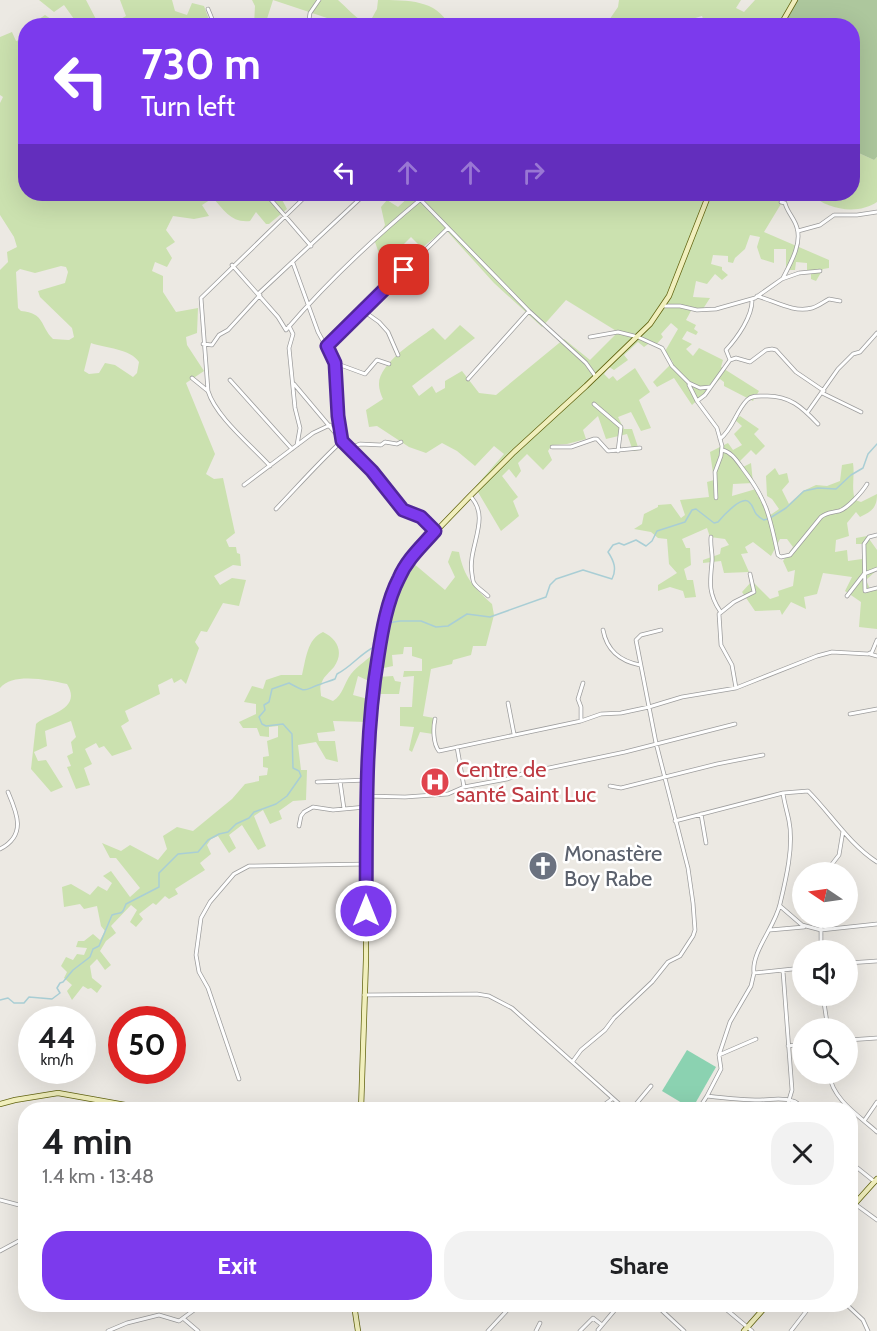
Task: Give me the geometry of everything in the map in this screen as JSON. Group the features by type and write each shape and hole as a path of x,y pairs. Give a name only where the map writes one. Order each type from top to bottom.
{"main road":[{"path":"785,18 795,0"},
{"path":"361,1102 367,864 366,795 370,705 384,624 398,580 403,569 435,531 514,452 638,337 663,306 706,201"},
{"path":"0,1104 58,1093 108,1102"},
{"path":"858,1201 876,1180"},
{"path":"355,1312 358,1331"},
{"path":"748,1330 762,1312"}],"street":[{"path":"309,18 319,0"},
{"path":"208,9 212,18"},
{"path":"271,201 310,246"},
{"path":"270,466 223,417 212,402 208,390 203,344 201,298 232,265 301,201"},
{"path":"203,344 212,345 259,294 358,201"},
{"path":"232,265 259,294 286,330 385,229 419,201"},
{"path":"423,201 529,311 586,363 596,376"},
{"path":"781,202 785,202 798,231 797,243 782,279"},
{"path":"798,231 820,225 834,215 877,212"},
{"path":"327,346 448,227"},
{"path":"293,263 309,304 314,325 335,363 342,441"},
{"path":"663,306 705,310 752,299 782,279 799,273 820,271"},
{"path":"757,296 777,305 805,309 818,306 829,299 840,301"},
{"path":"730,360 726,350 740,332 750,312 752,299"},
{"path":"362,310 379,322 388,332 398,355"},
{"path":"468,379 529,311"},
{"path":"289,326 293,334 289,348 295,408 300,428 297,445"},
{"path":"590,337 618,332 638,337 662,348 672,366 688,383 697,401 717,428 722,450 715,472 716,498"},
{"path":"807,413 845,361 853,354 860,352 877,333"},
{"path":"697,401 730,360 736,358 750,362 771,349 776,350 796,372 823,392 861,412"},
{"path":"335,363 365,374 377,360 389,364"},
{"path":"192,378 208,390"},
{"path":"230,380 292,449"},
{"path":"688,383 700,388 710,387"},
{"path":"294,384 342,441 372,471 403,510 421,517 435,531"},
{"path":"720,439 728,432 750,397 782,397 791,400 818,424"},
{"path":"594,404 621,427 618,451"},
{"path":"244,485 313,433 330,425"},
{"path":"552,447 572,447 597,439 608,451 640,448"},
{"path":"276,509 342,441"},
{"path":"350,448 360,444 381,445 385,442 398,444 401,442"},
{"path":"722,450 730,454 763,498 778,555 781,557 790,555 821,517 827,513 843,510 862,493 867,484"},
{"path":"470,496 475,501 480,519 472,551 472,576 474,584 488,596"},
{"path":"877,535 869,537 864,544 865,591 877,588"},
{"path":"711,537 712,562 709,582 720,611 721,645 732,665 736,688"},
{"path":"847,596 864,574 877,569"},
{"path":"720,611 754,592 750,574"},
{"path":"603,630 608,645 618,657 641,665"},
{"path":"573,1061 581,1050 605,1030 652,982 668,962 680,956 693,936 693,903 683,847 656,743 638,638 641,635 661,630"},
{"path":"868,654 872,652 877,640"},
{"path":"435,718 434,730 438,751 581,721 601,714 621,713 682,697 736,688 832,652 877,656"},
{"path":"581,721 581,707 578,699 583,683"},
{"path":"508,703 514,734"},
{"path":"850,714 877,709"},
{"path":"366,795 417,797 448,794 464,787 625,752 735,724"},
{"path":"457,747 464,787"},
{"path":"610,786 621,788 763,755"},
{"path":"317,782 367,780"},
{"path":"339,781 344,809"},
{"path":"675,821 783,793 807,790 843,831 877,862"},
{"path":"0,849 11,842 17,829 18,817 8,792"},
{"path":"703,1102 721,1069 718,1055 730,1022 751,986 755,957 770,930 780,905 788,867 789,840 789,822 783,793"},
{"path":"299,826 300,816 310,808 366,807"},
{"path":"701,814 706,843"},
{"path":"833,862 842,849 843,831"},
{"path":"238,1078 208,988 199,972 196,955 201,918 210,902 234,874 249,866 367,864"},
{"path":"780,905 792,915"},
{"path":"811,928 821,930 877,924"},
{"path":"770,930 794,928"},
{"path":"821,930 821,940"},
{"path":"858,962 877,961"},
{"path":"754,973 792,970"},
{"path":"783,971 791,1074 790,1100"},
{"path":"364,995 477,994 489,996 512,1008 617,1102"},
{"path":"858,1039 877,1038"},
{"path":"718,1055 756,1039"},
{"path":"788,1046 792,1045"},
{"path":"830,1084 844,1102"},
{"path":"638,1102 651,1086"},
{"path":"707,1096 748,1100 772,1098 795,1102"},
{"path":"608,1102 613,1098"},
{"path":"864,1121 877,1102"},
{"path":"858,1117 877,1132"},
{"path":"858,1168 876,1180"},
{"path":"0,1200 18,1204"},
{"path":"858,1206 877,1220"},
{"path":"0,1251 18,1241"},
{"path":"108,1331 127,1323 159,1315 179,1321 192,1312"},
{"path":"488,1331 494,1329 507,1312"},
{"path":"598,1330 613,1312"},
{"path":"664,1312 684,1331"},
{"path":"729,1312 748,1330"},
{"path":"791,1331 806,1312"},
{"path":"854,1312 863,1320 868,1331"},
{"path":"580,1331 593,1318 602,1325"},
{"path":"184,1319 198,1331"},
{"path":"536,1331 540,1323"}],"green space":[{"path":"39,0 86,0 95,18 73,18 64,5 54,12"},
{"path":"120,0 172,0 175,11 187,15 192,3 204,6 208,18 122,18 126,16"},
{"path":"252,0 273,0 267,18 254,18 255,6"},
{"path":"273,0 338,0 358,18 327,18"},
{"path":"378,0 420,3 429,6 443,17 372,18 377,9"},
{"path":"619,0 741,0 736,8 744,12 755,0 797,0 788,18 703,18 702,16 695,18 610,18 618,7"},
{"path":"797,0 877,0 877,157 874,160 860,154 860,18 788,18"},
{"path":"12,32 16,41 18,40 18,201 208,201 202,205 209,216 194,219 173,216 166,230 175,242 166,248 172,258 167,267 155,262 152,271 163,276 163,292 176,312 198,308 197,333 186,337 187,345 204,371 186,383 215,454 206,474 214,479 223,478 235,533 226,540 229,547 236,547 237,553 240,554 241,566 233,565 214,576 220,585 232,578 246,580 239,606 223,603 207,632 201,631 195,642 199,648 186,684 181,679 174,683 172,678 158,685 160,694 125,711 129,721 121,726 132,749 112,756 104,746 99,748 96,743 85,749 92,764 84,768 90,785 76,789 67,767 71,766 67,756 73,753 71,742 76,737 71,721 45,731 47,746 34,752 38,761 46,760 63,787 51,792 31,769 36,724 67,705 71,693 67,684 32,678 13,680 0,688 0,270 8,262 7,252 17,247 14,237 0,215 0,103 3,97 0,95 0,37","holes":["61,266 66,267 68,272 65,283 38,291 40,297 72,328 74,337 69,340 53,339 38,317 18,308 16,272 20,269 35,273","91,343 130,354 139,362 137,373 133,377 115,365 105,363 99,373 89,374 84,371"]},
{"path":"860,154 874,160 877,157 877,202 852,209 825,204 821,201 860,201"},
{"path":"216,201 283,201 287,209 269,224 266,224 256,212 250,221 238,220 228,215"},
{"path":"389,201 398,207 404,201 783,201 764,232 829,260 829,268 823,269 816,281 811,279 811,273 807,271 807,263 796,262 795,270 786,270 786,249 774,249 774,263 761,259 757,247 760,237 750,235 745,249 733,263 728,262 728,256 713,255 711,264 722,267 728,275 722,280 715,274 707,284 696,281 693,297 710,298 701,312 692,309 686,320 696,325 694,329 698,332 696,335 687,331 682,339 692,344 686,349 693,356 699,348 723,360 721,367 759,391 753,401 724,386 724,382 720,379 692,405 674,378 657,387 653,382 673,362 664,353 678,329 671,323 661,334 663,337 655,346 651,342 644,347 638,342 624,355 628,360 614,370 609,367 604,374 609,379 613,376 617,381 635,368 650,392 639,400 651,428 641,431 631,412 618,417 624,429 632,429 639,450 633,451 627,434 606,439 598,416 583,430 586,439 552,445 548,451 552,460 543,470 527,454 518,463 521,471 516,478 509,469 502,476 518,497 513,501 519,516 501,531 475,487 504,454 494,446 475,466 457,451 442,443 426,453 409,447 377,426 369,427 366,410 383,399 379,385 385,368 391,360 433,328 445,340 460,325 475,338 412,386 419,396 432,386 436,393 445,388 445,381 462,371 479,393 496,395 564,339 590,360 618,332 566,300 542,327 494,283 445,229 422,248 411,237 383,265 375,242 385,225 381,207"},
{"path":"740,416 759,429 754,434 765,446 756,455 751,450 740,461 743,467 751,463 753,483 733,484 732,496 756,489 769,516 779,509 767,496 766,476 775,468 779,475 787,473 789,482 782,490 789,504 803,491 816,485 827,486 840,481 842,465 853,463 855,500 861,502 877,494 875,506 871,511 860,517 856,512 847,523 849,536 836,540 835,552 847,550 848,561 862,559 863,544 856,544 856,538 867,536 877,550 877,570 866,580 870,589 877,586 877,629 859,627 861,602 845,591 852,577 823,573 817,594 804,597 806,609 791,602 782,615 780,610 755,611 742,592 752,581 770,599 779,596 778,591 793,586 795,570 788,572 783,561 793,547 787,539 780,539 771,556 753,542 745,547 748,553 741,554 749,572 724,573 721,561 703,563 703,560 720,554 721,548 729,545 725,539 710,537 707,528 682,539 686,548 690,548 691,565 684,569 687,580 693,580 696,597 685,598 683,591 670,587 658,591 658,585 677,573 669,564 667,539 658,538 651,532 634,529 642,524 644,514 658,505 671,504 681,518 685,515 680,500 709,497 707,482 714,480 710,452 728,443 733,450 742,445 734,434 742,426 735,420"},
{"path":"452,551 459,552 467,575 492,604 494,615 486,646 473,646 471,655 453,660 452,664 431,669 423,716 434,718 433,734 420,732 412,752 409,750 414,727 400,726 400,707 412,707 414,676 403,677 404,671 422,671 422,659 412,656 412,647 404,647 403,654 392,655 393,666 379,669 378,677 393,676 395,681 401,682 399,694 375,694 367,722 333,721 335,731 317,733 319,741 335,741 338,762 326,759 316,742 298,745 301,770 307,770 306,800 293,801 279,811 282,819 270,824 263,810 254,816 266,846 258,850 242,825 229,835 236,848 229,853 218,836 211,839 207,845 211,854 200,863 205,870 175,889 178,894 169,899 165,896 156,905 153,903 139,914 143,919 136,927 130,922 137,910 131,905 111,926 116,933 106,941 100,951 111,965 105,970 97,959 90,966 92,978 102,986 97,993 83,986 72,1000 67,991 72,985 64,978 67,972 61,966 66,957 73,960 77,954 84,955 87,948 76,947 78,941 84,941 93,934 100,940 105,931 101,926 97,906 84,909 80,904 64,907 62,887 71,884 90,895 98,886 107,891 112,883 103,876 111,871 130,897 140,888 116,858 110,858 102,843 121,851 130,845 158,860 167,849 163,836 177,827 193,831 232,799 245,784 259,781 259,776 267,775 268,768 263,767 263,757 269,756 267,741 278,737 278,726 269,727 269,737 260,736 257,728 243,728 239,722 256,714 256,704 244,702 252,686 263,689 266,680 281,675 302,675 310,644 323,632 336,642 339,652 337,662 320,687 321,696 333,701 339,696 357,667 376,651 395,579 413,563 445,590 455,577 448,562","holes":["358,676 371,682 368,699 353,695"]},
{"path":"687,1050 716,1067 696,1102 680,1102 662,1091"}],"waterway":[{"path":"387,623 421,621 436,627 448,626 467,614 490,617 546,597 550,585 556,579 583,570 612,579 614,565 608,552 613,545 619,543 624,545 636,540 646,546 652,541 657,531 685,522 692,510 696,509 714,523 718,522 742,501 749,502 755,513 764,520 770,518 786,508 804,491 818,488 836,489 851,475 863,468 868,454 877,444"},
{"path":"0,1000 8,998 14,1003 24,1003 29,997 52,999 60,993 57,988 60,983 90,957 93,949 99,946 112,915 121,913 126,904 159,887 159,873 178,854 198,852 208,840 228,832 254,812 276,804 287,796 301,776 299,771 293,768 292,734 283,724 266,726 262,724 259,717 265,710 264,705 269,702 272,689 289,683 305,690 335,679 337,674 374,647 380,632"}],"place":[{"name":"Centre de santé Saint Luc","path":"435,782"},
{"name":"Monastère Boy Rabe","path":"543,866"}],"route":[{"path":"366,911 366,795 370,705 382,633 403,569 435,531 421,517 403,510 372,471 342,441 335,363 327,346 404,270"}]}
